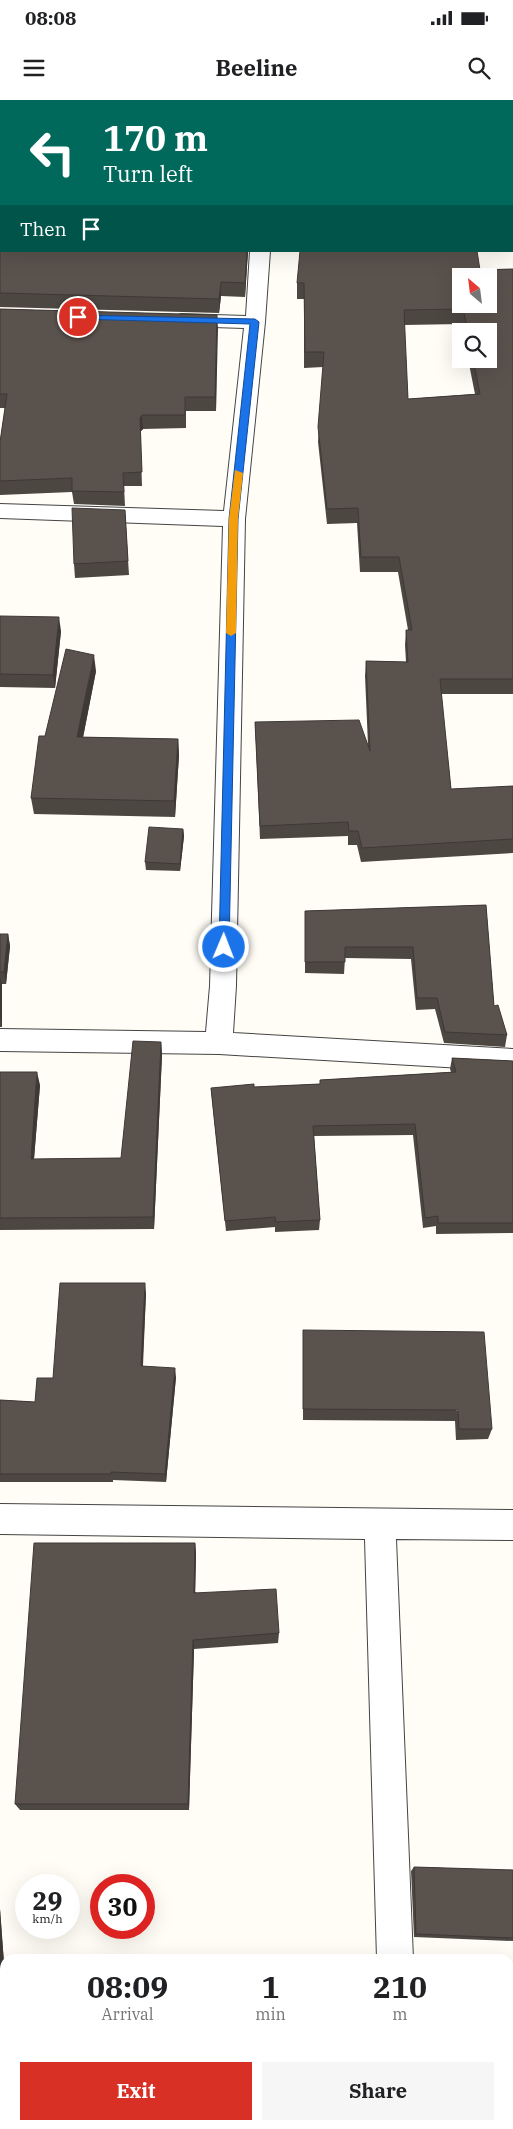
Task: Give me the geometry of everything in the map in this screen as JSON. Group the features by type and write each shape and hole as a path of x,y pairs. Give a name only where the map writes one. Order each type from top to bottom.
{"street":[{"path":"219,1043 223,986 234,519 255,322 260,252"},
{"path":"166,320 255,322"},
{"path":"0,511 234,519"},
{"path":"0,1040 219,1043 513,1060"},
{"path":"0,1519 513,1525"},
{"path":"380,1523 394,1954"}],"building":[{"path":"0,252 247,252 245,283 221,282 219,299 0,293"},
{"path":"300,252 477,252 480,268 452,268 452,309 404,310 408,399 480,394 475,368 497,368 497,323 466,323 464,313 497,313 498,269 513,269 513,679 440,679 451,789 513,786 513,839 362,848 358,831 349,831 348,822 260,826 255,722 359,720 370,751 366,661 408,662 406,630 412,630 399,557 361,557 358,508 327,509 318,427 324,352 305,352 304,283 297,283"},
{"path":"0,309 217,315 215,397 185,397 185,415 142,415 140,418 142,472 123,473 124,492 72,491 72,478 0,481 0,442 7,394 0,394"},
{"path":"72,508 125,510 128,561 74,564"},
{"path":"0,616 59,617 53,675 0,674"},
{"path":"66,649 94,655 77,737 178,739 174,801 31,798 39,736 45,736"},
{"path":"149,827 183,829 180,864 145,862"},
{"path":"486,905 494,1006 498,1005 507,1035 445,1032 437,998 417,998 413,947 345,947 345,962 305,962 305,911"},
{"path":"0,934 8,934 4,972 0,972"},
{"path":"133,1041 161,1042 153,1217 0,1218 0,1072 37,1072 31,1159 121,1158"},
{"path":"452,1058 513,1061 513,1223 438,1223 438,1216 425,1218 415,1124 313,1126 320,1220 276,1222 275,1217 225,1221 211,1088 254,1084 254,1087 320,1084 320,1080 456,1072"},
{"path":"60,1283 145,1283 141,1366 175,1368 165,1474 111,1472 111,1474 0,1474 0,1400 35,1402 37,1378 53,1378"},
{"path":"303,1330 484,1332 492,1429 459,1429 458,1410 303,1409"},
{"path":"34,1543 195,1543 194,1593 276,1589 279,1633 193,1640 188,1804 15,1804"},
{"path":"414,1867 513,1870 513,1938 416,1934"}],"slow traffic":[{"path":"231,633 234,519 239,473"}],"route":[{"path":"78,317 255,322 234,519 224,947"}]}
